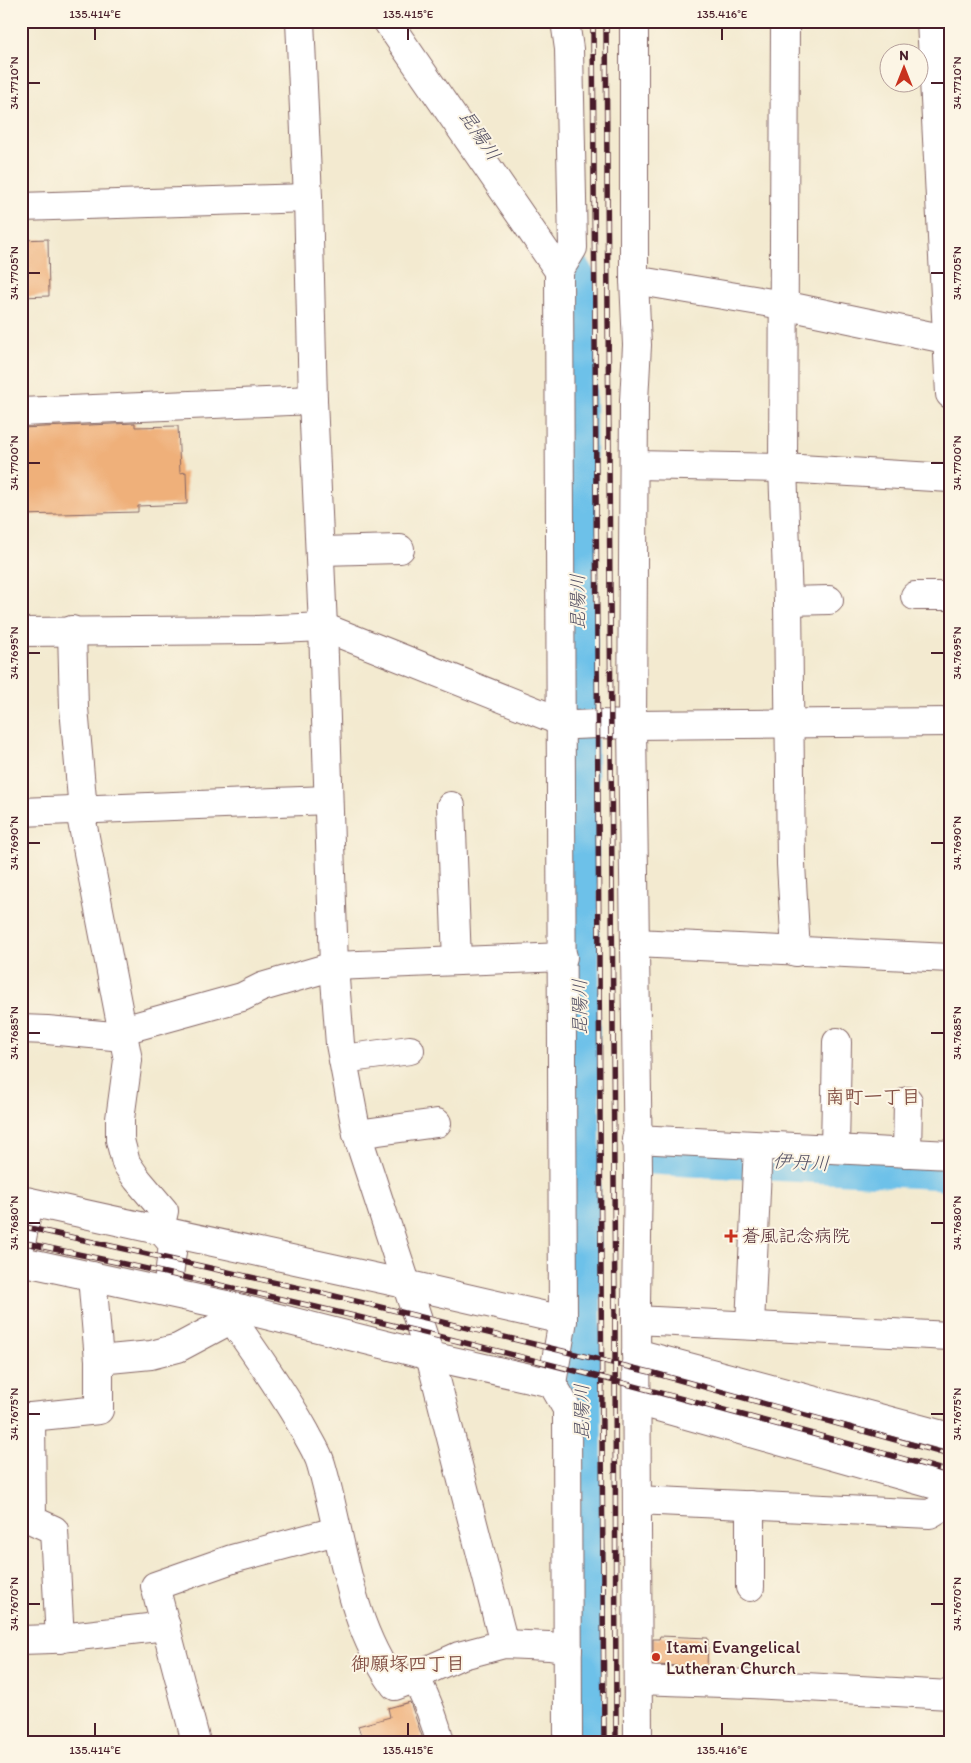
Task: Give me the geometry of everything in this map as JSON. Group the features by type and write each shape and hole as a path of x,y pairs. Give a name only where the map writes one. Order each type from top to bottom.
{"street":[{"path":"300,21 308,198 313,400 323,627 334,966 340,1044 357,1134 430,1356 504,1644"},
{"path":"387,21 559,271"},
{"path":"565,21 569,49 573,248 559,271 563,1320 552,1383 567,1409 568,1742"},
{"path":"634,21 634,280 637,345 634,401 632,725 636,943 636,1139 638,1171 636,1320 638,1742"},
{"path":"786,21 783,468 788,601 791,864 796,952"},
{"path":"931,21 943,140 950,394"},
{"path":"21,207 308,198"},
{"path":"634,280 783,305 949,340"},
{"path":"21,412 313,400"},
{"path":"635,465 783,468 950,478"},
{"path":"320,551 400,549"},
{"path":"914,596 950,596"},
{"path":"788,601 829,600"},
{"path":"21,632 65,632 72,630 257,630 323,627 562,722 574,725 950,722"},
{"path":"72,630 74,708 82,799 80,810 128,1060 120,1119 120,1140 126,1163 164,1211 160,1230"},
{"path":"21,812 328,800"},
{"path":"450,806 457,962"},
{"path":"636,943 950,958"},
{"path":"21,1029 123,1034 242,997 262,986 334,966 563,957"},
{"path":"835,1149 837,1042"},
{"path":"343,1059 410,1050"},
{"path":"907,1153 908,1101"},
{"path":"357,1134 437,1123"},
{"path":"636,1139 950,1155"},
{"path":"750,1325 758,1146"},
{"path":"21,1244 25,1201 563,1320"},
{"path":"160,1230 173,1244 167,1292"},
{"path":"21,1261 234,1307 430,1356 552,1383"},
{"path":"60,1639 54,1530 32,1520 26,1418 99,1410 99,1360 92,1276"},
{"path":"99,1360 151,1355 178,1348 222,1325 234,1307"},
{"path":"234,1307 238,1328 290,1404 321,1462 351,1592 362,1627 382,1668 395,1686 416,1678 430,1669 459,1656 504,1644 549,1646 568,1649"},
{"path":"636,1320 950,1336"},
{"path":"636,1353 950,1437"},
{"path":"636,1401 950,1489"},
{"path":"637,1500 930,1514 950,1502"},
{"path":"750,1505 750,1587"},
{"path":"196,1742 155,1586 232,1559 336,1531"},
{"path":"21,1640 60,1639 166,1626"},
{"path":"416,1678 438,1730 440,1742"},
{"path":"638,1680 950,1695"}],"building":[{"path":"48,239 49,296 21,297 21,240"},
{"path":"135,423 135,427 178,426 180,473 186,472 187,504 138,506 138,512 21,515 21,428"},
{"path":"660,1636 708,1638 707,1667 653,1665 653,1639 659,1639"},
{"path":"410,1702 424,1742 363,1742 358,1726 390,1717 388,1708"}],"waterway":[{"name":"昆陽川","path":"572,274 575,279 583,1742"},
{"name":"伊丹川","path":"650,1154 945,1169 950,1173"}],"railway":[{"path":"593,21 604,1742"},
{"path":"606,21 616,1742"},
{"path":"21,1226 322,1293 654,1373 950,1455"},
{"path":"21,1242 296,1302 478,1346 660,1393 950,1472"}],"place":[{"name":"蒼風記念病院","path":"731,1236"},
{"name":"Itami Evangelical Lutheran Church","path":"656,1657"}],"district":[{"name":"南町一丁目","path":"873,1096"},
{"name":"御願塚四丁目","path":"408,1663"}]}
